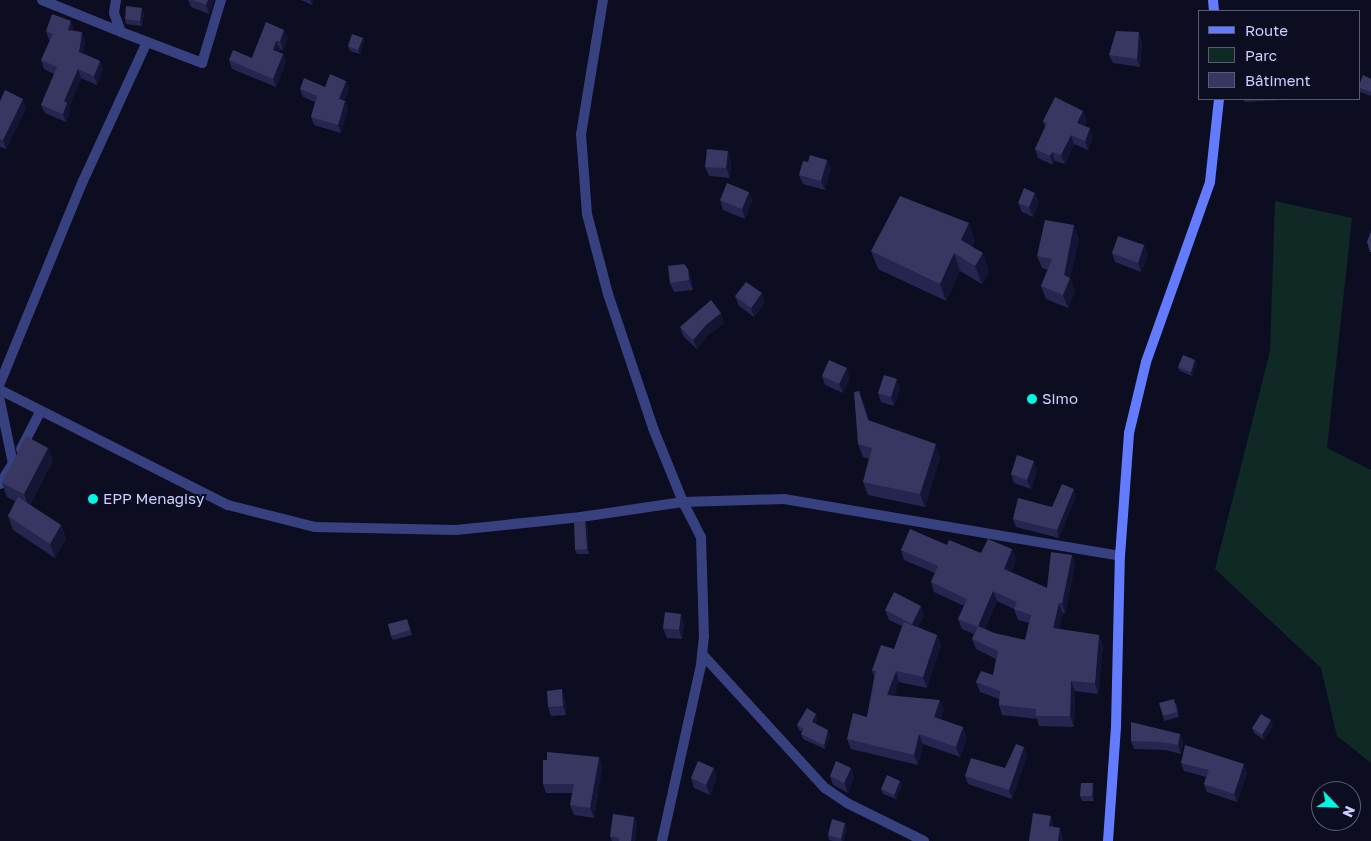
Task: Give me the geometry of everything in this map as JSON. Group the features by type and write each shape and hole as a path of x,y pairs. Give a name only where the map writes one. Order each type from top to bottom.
{"main road":[{"path":"1108,841 1116,727 1120,556 1128,433 1137,394 1158,324 1210,182 1220,100"}],"street":[{"path":"42,0 202,63 221,0"},
{"path":"116,0 114,13 121,32"},
{"path":"603,0 581,134 587,214 608,294 653,428 683,502 701,537 704,636 702,654 662,841"},
{"path":"0,383 83,181 147,42"},
{"path":"0,390 40,412 228,505 315,526 456,530 581,517 683,502 784,500 1120,556"},
{"path":"0,400 14,464"},
{"path":"0,484 14,464 40,412"},
{"path":"702,654 825,788 847,803 924,841"}],"green space":[{"path":"1275,201 1352,218 1327,448 1371,470 1371,763 1337,736 1321,668 1215,569 1270,351"}],"building":[{"path":"193,0 208,0 206,5"},
{"path":"126,6 142,8 140,21 125,19"},
{"path":"52,14 71,21 68,30 82,32 79,52 100,61 94,76 78,69 64,101 67,103 63,114 41,105 57,67 41,60 53,34 46,31"},
{"path":"266,22 284,30 280,41 276,41 273,50 283,54 273,79 229,60 233,50 252,58"},
{"path":"1116,31 1139,32 1137,59 1109,55"},
{"path":"352,34 363,38 358,50 348,46"},
{"path":"330,74 346,81 339,99 345,101 338,125 311,117 317,96 300,89 304,78 325,87"},
{"path":"1363,75 1371,79 1371,92 1361,88"},
{"path":"5,90 23,99 3,140 0,139 0,101"},
{"path":"1055,97 1083,111 1077,123 1090,128 1085,141 1071,135 1061,155 1052,152 1050,156 1035,149 1047,123 1043,121"},
{"path":"707,149 728,151 726,168 705,167"},
{"path":"810,155 827,160 821,181 799,175 803,161 808,162"},
{"path":"727,183 749,192 742,209 720,200"},
{"path":"1024,188 1035,193 1029,207 1018,203"},
{"path":"900,196 969,223 961,240 983,253 975,266 954,253 940,284 871,251"},
{"path":"1045,220 1074,225 1064,275 1070,278 1063,295 1041,286 1052,259 1037,256"},
{"path":"1371,231 1371,252 1370,252 1367,242"},
{"path":"1118,236 1144,245 1138,263 1112,253"},
{"path":"684,264 688,269 689,280 670,283 668,266"},
{"path":"746,282 762,293 751,308 735,296"},
{"path":"711,300 721,313 706,325 693,340 680,327"},
{"path":"1183,355 1195,360 1191,372 1178,367"},
{"path":"829,360 847,368 839,384 822,376"},
{"path":"884,375 897,379 891,397 878,393"},
{"path":"859,391 868,420 936,444 920,494 863,482 872,448 858,444 854,392"},
{"path":"26,436 48,448 24,494 2,483"},
{"path":"1017,455 1034,461 1027,480 1011,474"},
{"path":"1062,484 1074,489 1057,530 1013,519 1018,498 1052,507"},
{"path":"18,497 61,525 50,544 8,516"},
{"path":"585,521 587,549 575,550 574,522"},
{"path":"910,529 947,545 949,540 981,553 988,539 1012,549 1004,569 1047,588 1051,552 1072,555 1062,603 1059,603 1053,628 1099,635 1095,683 1071,681 1070,716 1036,716 1036,709 999,705 1000,691 976,682 981,671 993,675 998,651 972,639 978,627 958,619 967,599 931,582 938,566 901,550","holes":["993,591 1017,602 1014,609 1031,615 1025,640 994,633 978,626"]},
{"path":"894,592 921,606 912,624 885,610"},
{"path":"665,612 681,614 679,630 663,628"},
{"path":"407,619 410,630 391,636 388,624"},
{"path":"904,622 937,635 923,677 896,671 887,695 940,700 934,717 963,727 956,747 919,734 914,755 847,739 853,713 867,717 876,671 872,670 881,645 894,649"},
{"path":"562,689 563,706 548,707 547,691"},
{"path":"1174,699 1177,712 1163,716 1159,703"},
{"path":"807,708 816,714 812,722 828,730 824,745 801,734 804,729 797,725"},
{"path":"1261,714 1271,720 1262,735 1252,728"},
{"path":"1131,722 1180,734 1178,745 1162,742 1131,741"},
{"path":"1016,744 1024,747 1009,790 965,776 971,758 1005,768"},
{"path":"1185,745 1244,764 1234,794 1204,784 1209,770 1181,763"},
{"path":"547,752 599,757 590,808 570,805 574,784 543,784 543,760 547,760"},
{"path":"698,761 714,768 706,785 691,778"},
{"path":"836,761 851,768 844,783 830,776"},
{"path":"887,775 900,781 894,795 881,789"},
{"path":"1081,783 1093,783 1092,796 1080,796"},
{"path":"1033,813 1051,816 1049,826 1060,828 1058,841 1029,841"},
{"path":"613,814 634,817 631,841 619,841 619,838 610,836"},
{"path":"832,819 845,823 841,839 828,835"}],"place":[{"name":"Simo","path":"1032,399"},
{"name":"EPP Menagisy","path":"93,499"}]}
